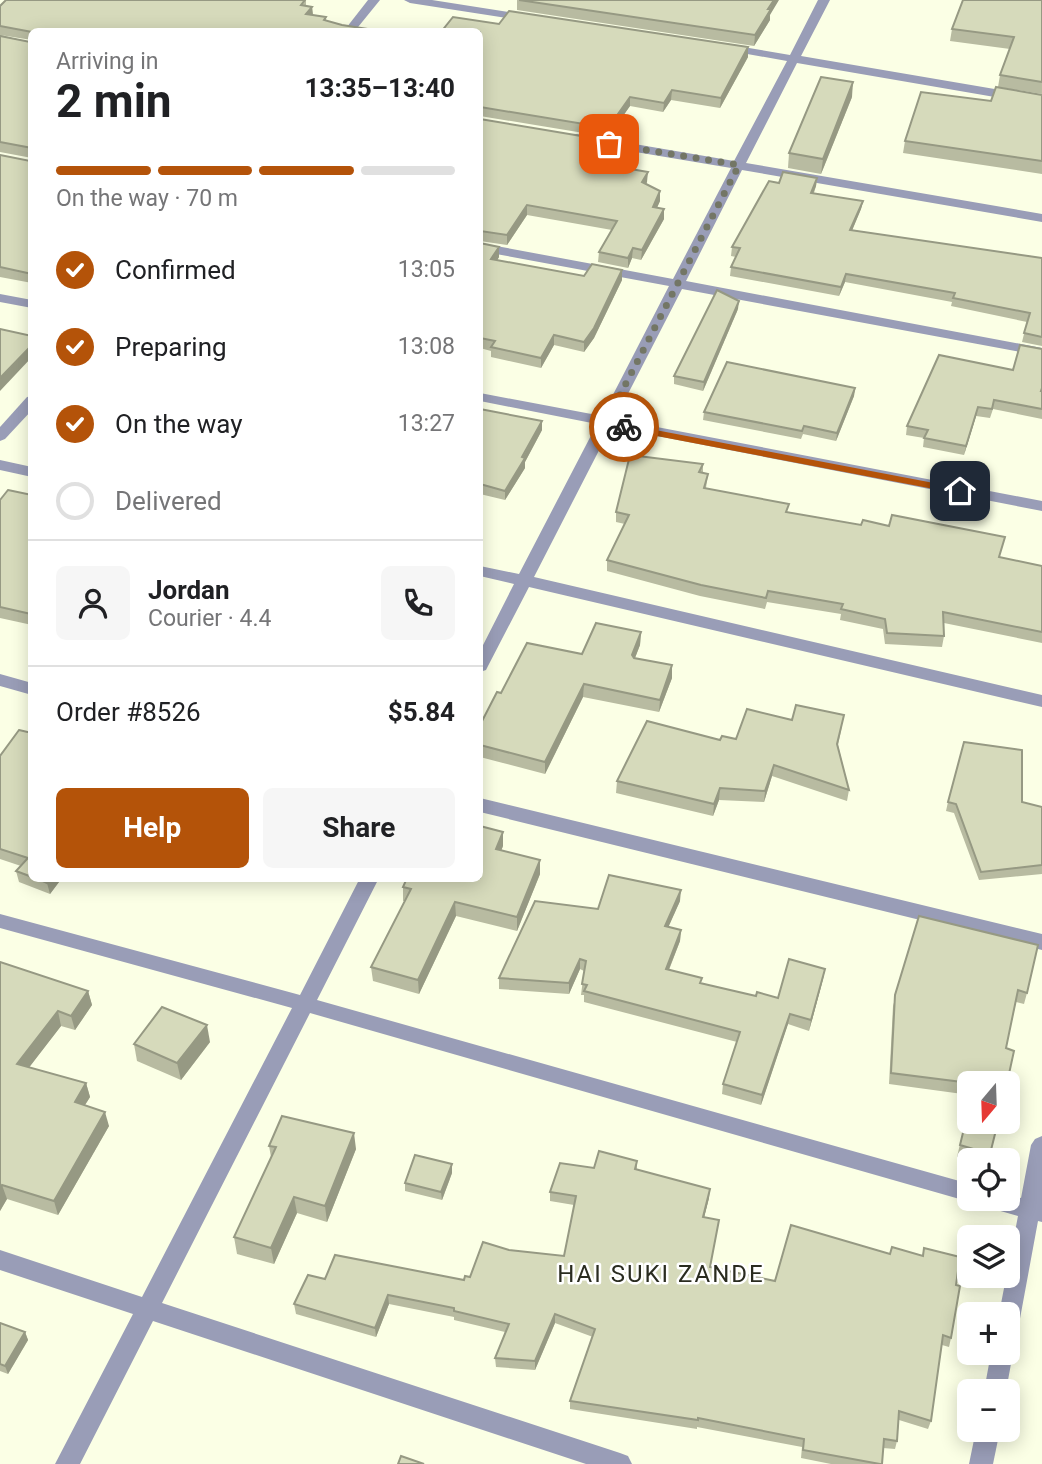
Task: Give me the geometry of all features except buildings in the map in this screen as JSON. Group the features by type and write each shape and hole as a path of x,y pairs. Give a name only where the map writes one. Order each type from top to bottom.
{"street":[{"path":"351,28 374,0"},
{"path":"410,0 534,19"},
{"path":"483,660 824,0"},
{"path":"712,45 1042,102"},
{"path":"561,136 1042,218"},
{"path":"483,248 1042,352"},
{"path":"0,298 28,303"},
{"path":"483,398 605,424 1042,506"},
{"path":"0,436 28,404"},
{"path":"0,465 28,471"},
{"path":"483,572 660,610 1042,701"},
{"path":"0,680 28,688"},
{"path":"483,806 1042,942"},
{"path":"66,1464 368,882"},
{"path":"0,921 305,1004 957,1189"},
{"path":"1013,1302 1036,1211 1042,1145"},
{"path":"0,1261 620,1464"},
{"path":"981,1464 986,1442"}],"way so far":[{"path":"609,144 739,165 605,424 624,427"}],"district":[{"name":"HAI SUKI ZANDE","path":"661,1274"}],"route":[{"path":"624,427 960,491"}]}
